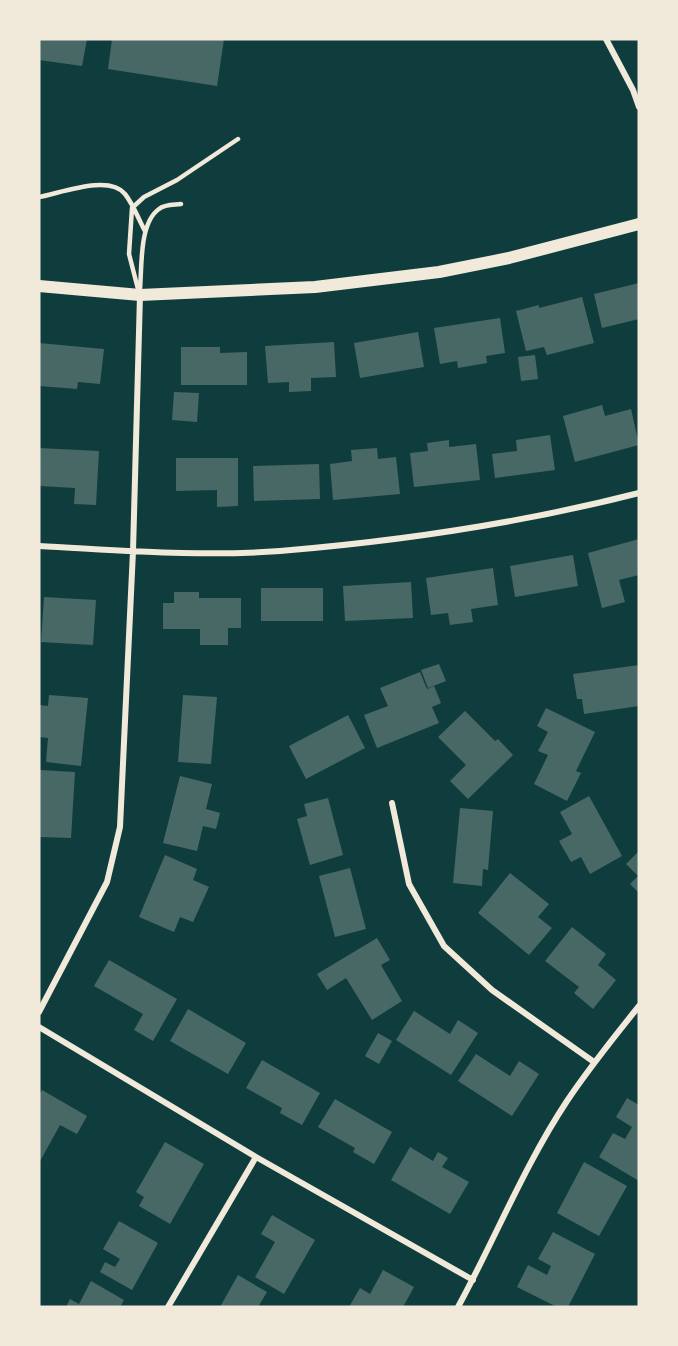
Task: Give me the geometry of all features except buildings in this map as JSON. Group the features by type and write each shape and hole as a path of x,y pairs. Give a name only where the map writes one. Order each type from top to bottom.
{"main road":[{"path":"39,286 140,295 315,287 439,272 509,258 639,224"}],"street":[{"path":"606,39 633,90 639,107"},
{"path":"39,1012 107,882 120,826 133,551 140,295"},
{"path":"39,546 166,553 279,551 496,524 639,493"},
{"path":"392,804 409,884 444,946 492,990 594,1062"},
{"path":"458,1307 547,1134 594,1062 639,1006"},
{"path":"39,1027 256,1157 472,1280"},
{"path":"168,1307 256,1157"}],"lane":[{"path":"140,295 129,254 132,208 144,197 177,180 238,139"},
{"path":"39,197 83,186 107,185 121,189 145,231"},
{"path":"140,295 145,231 150,218 165,205 181,204"}]}
